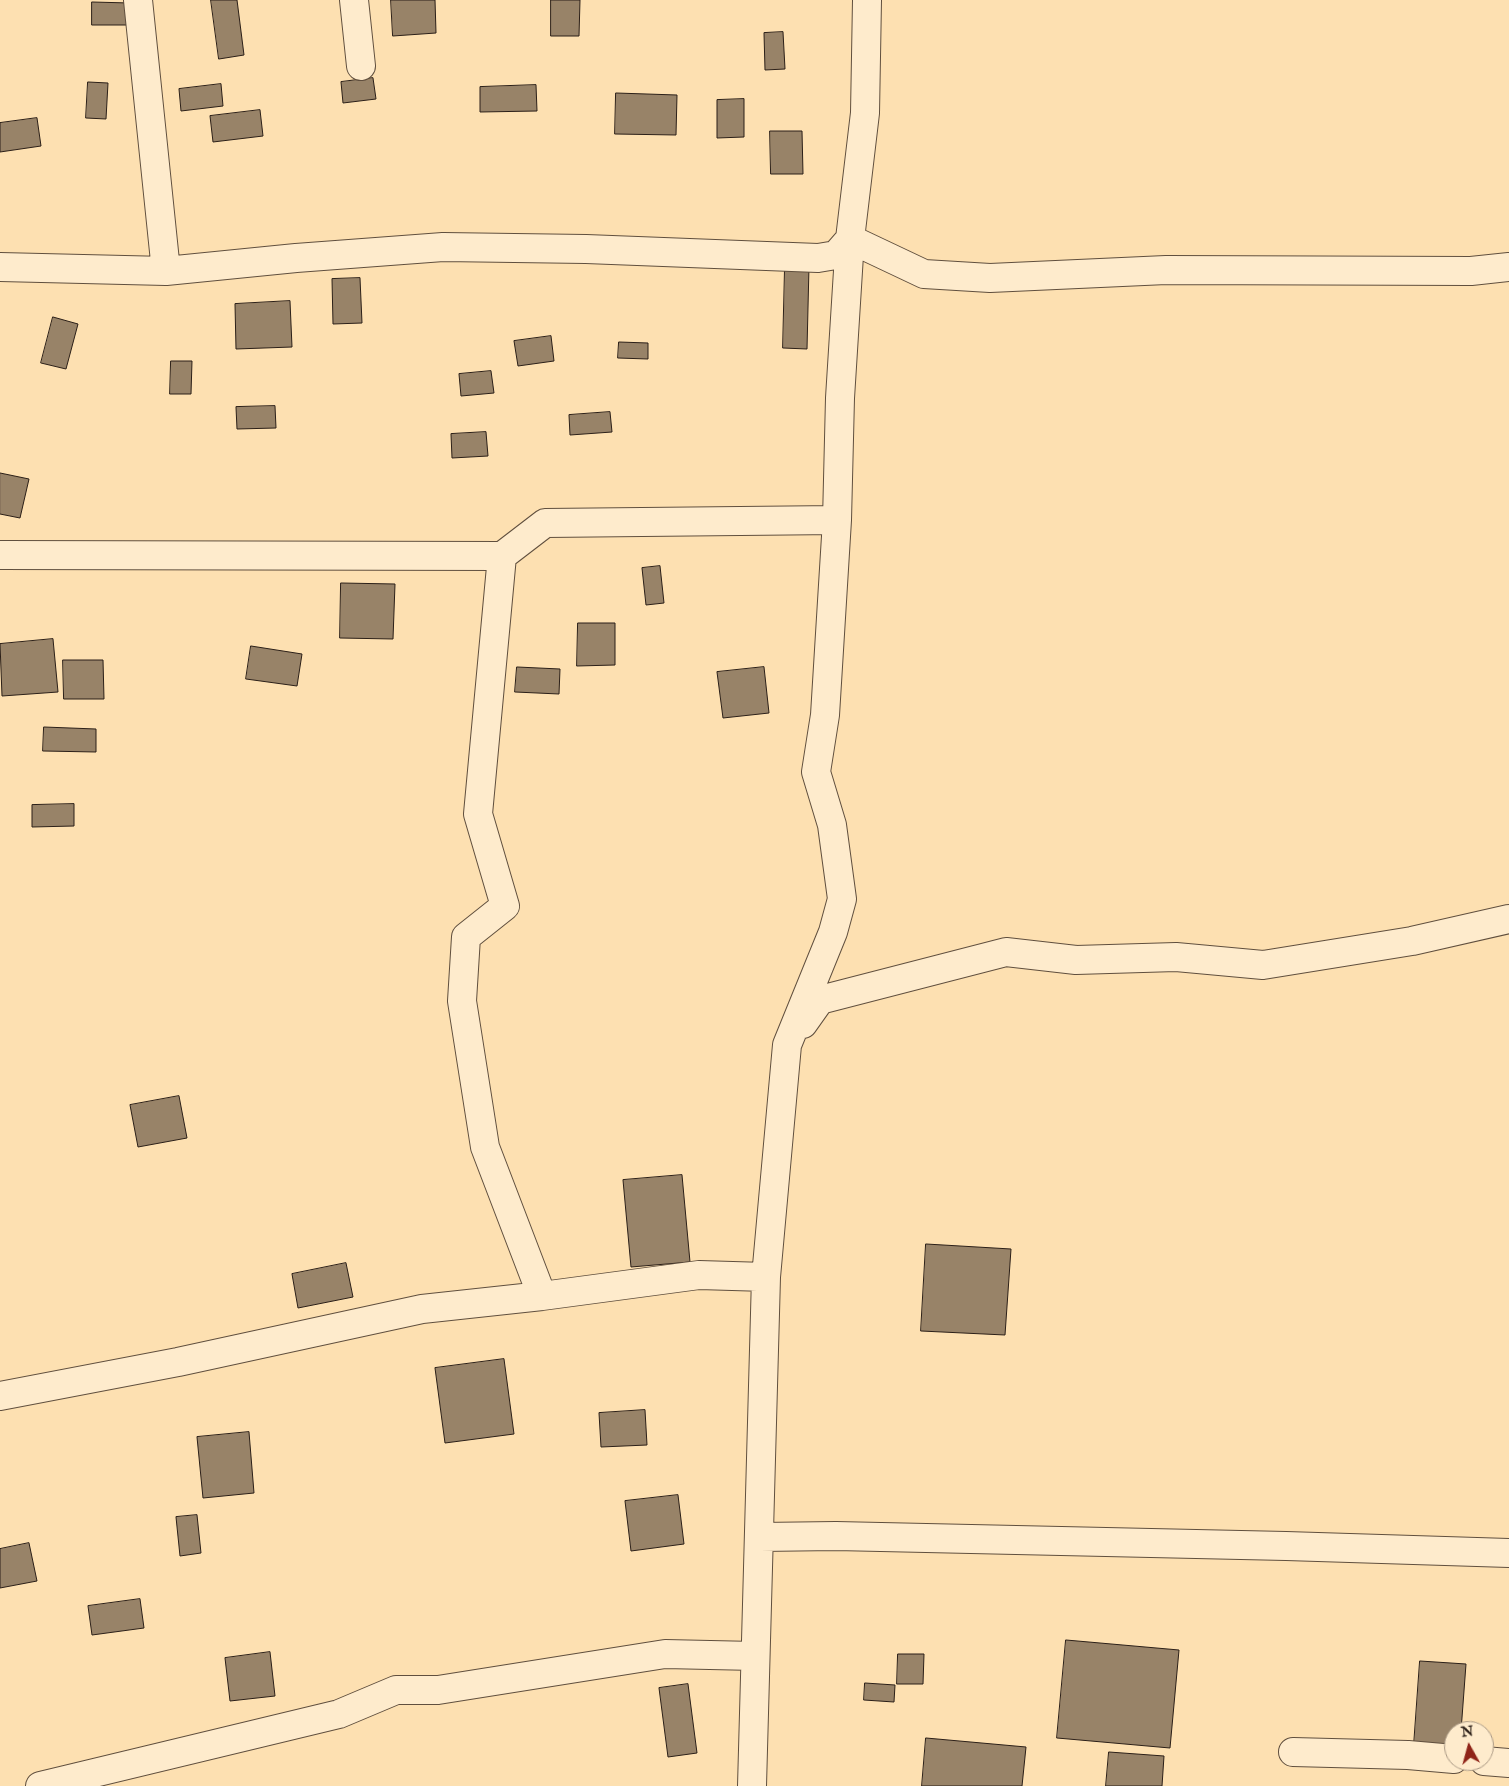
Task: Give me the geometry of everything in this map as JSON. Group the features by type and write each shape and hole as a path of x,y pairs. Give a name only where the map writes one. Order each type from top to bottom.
{"street":[{"path":"138,0 166,272"},
{"path":"354,0 362,66"},
{"path":"752,1786 766,1277 788,1045 833,932 842,900 832,825 816,772 825,716 836,520 840,398 850,239 865,113 867,0"},
{"path":"0,267 166,272 296,258 443,247 586,249 818,258 836,254 850,239"},
{"path":"850,239 924,274 990,278 1166,270 1471,271 1509,267"},
{"path":"0,556 502,556 545,523 836,520"},
{"path":"502,556 478,814 505,906 466,937 462,1002 485,1147 542,1296"},
{"path":"788,1045 820,1000 1006,952 1076,960 1176,957 1263,965 1412,941 1509,919"},
{"path":"0,1396 178,1362 422,1309 542,1296 699,1275 766,1277"},
{"path":"760,1537 836,1536 1393,1548 1509,1553"},
{"path":"40,1786 339,1714 396,1690 438,1690 665,1654 755,1656"},
{"path":"1293,1752 1444,1757"},
{"path":"1494,1762 1509,1763"}],"building":[{"path":"211,0 237,0 244,55 219,59"},
{"path":"391,0 435,0 436,33 393,36"},
{"path":"551,0 580,0 579,36 551,36"},
{"path":"92,2 130,3 129,25 92,25"},
{"path":"783,32 785,69 765,70 764,33"},
{"path":"373,78 376,99 343,103 341,82"},
{"path":"88,82 108,83 106,119 86,118"},
{"path":"221,84 223,106 181,111 179,89"},
{"path":"536,85 537,111 480,112 480,87"},
{"path":"616,93 677,95 676,135 615,134"},
{"path":"744,99 744,137 717,138 717,100"},
{"path":"260,110 263,136 213,142 210,116"},
{"path":"37,118 41,146 0,152 0,123"},
{"path":"770,131 802,131 803,174 771,174"},
{"path":"785,266 809,266 807,349 783,348"},
{"path":"360,278 362,323 333,324 332,279"},
{"path":"290,301 292,347 236,349 235,304"},
{"path":"53,317 78,324 66,369 41,363"},
{"path":"551,336 554,361 518,366 514,341"},
{"path":"619,342 648,343 648,359 618,358"},
{"path":"171,361 192,361 191,394 170,394"},
{"path":"491,371 494,393 461,396 459,374"},
{"path":"275,406 276,428 237,429 236,407"},
{"path":"610,412 612,432 570,435 569,415"},
{"path":"486,432 488,456 452,458 451,434"},
{"path":"0,473 29,479 20,518 0,514"},
{"path":"660,566 664,603 646,605 642,568"},
{"path":"341,583 395,584 393,639 340,638"},
{"path":"578,623 615,623 615,665 577,666"},
{"path":"53,639 58,692 2,696 0,644"},
{"path":"251,646 302,654 297,686 246,679"},
{"path":"63,660 103,660 104,699 64,699"},
{"path":"517,667 560,669 559,694 515,692"},
{"path":"764,667 769,713 723,718 717,672"},
{"path":"44,727 96,729 96,752 43,751"},
{"path":"74,804 74,826 32,827 32,805"},
{"path":"179,1096 187,1138 138,1147 130,1105"},
{"path":"682,1175 690,1262 631,1267 623,1180"},
{"path":"926,1244 1011,1249 1005,1335 921,1331"},
{"path":"346,1263 353,1297 298,1308 292,1274"},
{"path":"504,1359 514,1434 445,1443 435,1368"},
{"path":"645,1410 647,1445 601,1447 599,1413"},
{"path":"249,1432 254,1493 203,1498 197,1437"},
{"path":"678,1495 684,1544 631,1551 625,1501"},
{"path":"197,1515 201,1553 180,1556 176,1517"},
{"path":"29,1543 37,1581 0,1588 0,1549"},
{"path":"140,1599 144,1628 92,1635 88,1606"},
{"path":"1066,1640 1179,1650 1170,1748 1057,1738"},
{"path":"270,1652 275,1696 230,1701 225,1658"},
{"path":"898,1654 924,1654 923,1684 897,1684"},
{"path":"1420,1661 1466,1664 1462,1721 1444,1721 1444,1747 1414,1745"},
{"path":"865,1683 895,1685 894,1702 864,1700"},
{"path":"688,1684 697,1753 668,1757 659,1688"},
{"path":"926,1738 1026,1747 1022,1786 922,1786"},
{"path":"1109,1752 1164,1756 1162,1786 1106,1786"}]}
